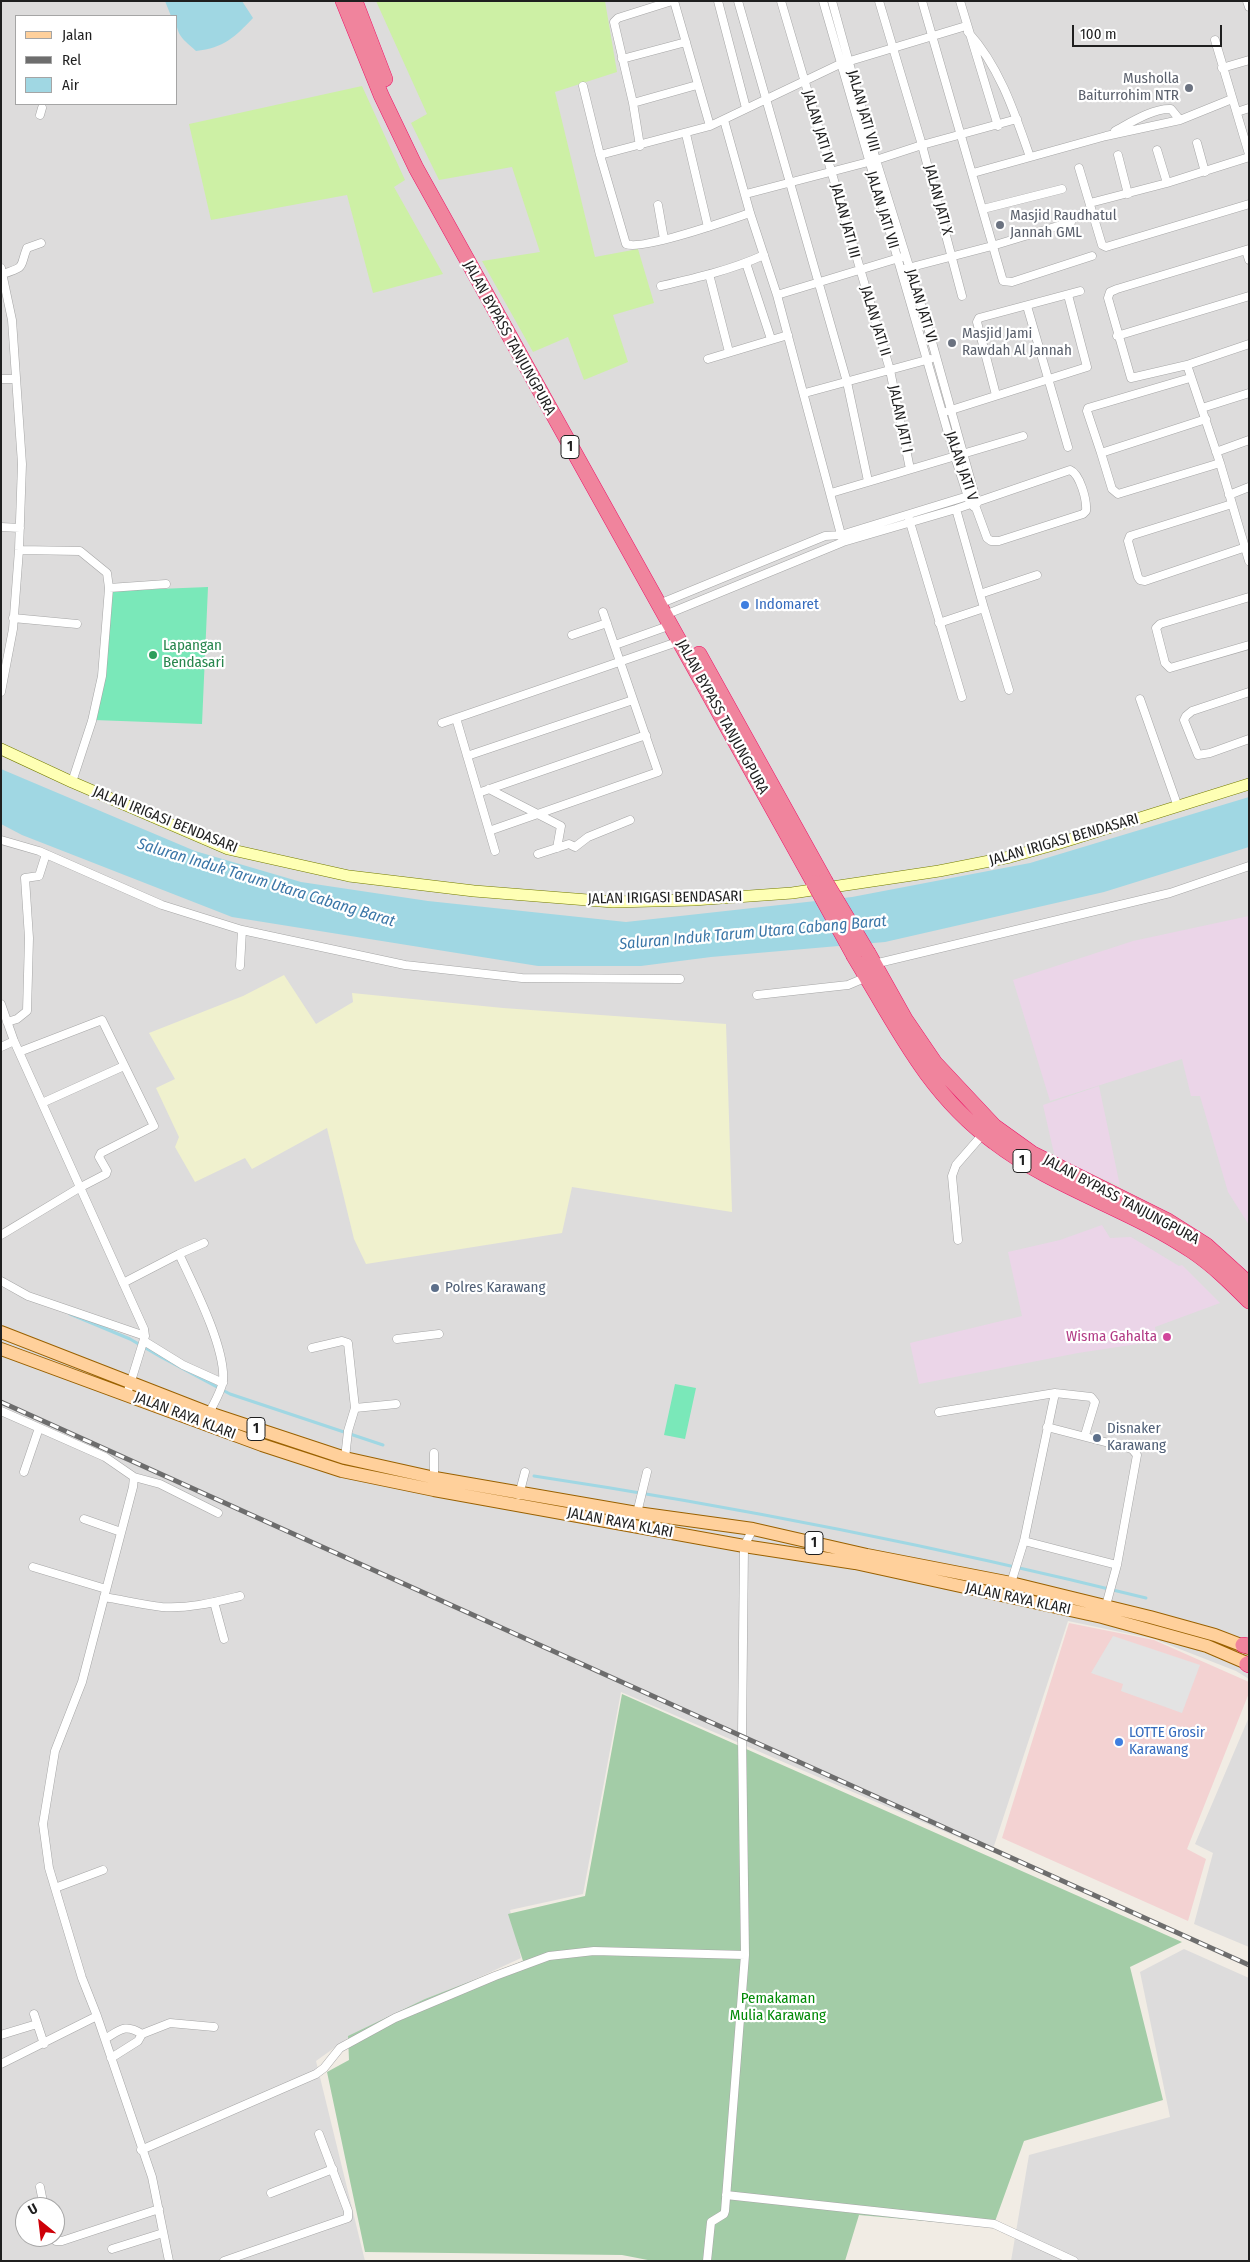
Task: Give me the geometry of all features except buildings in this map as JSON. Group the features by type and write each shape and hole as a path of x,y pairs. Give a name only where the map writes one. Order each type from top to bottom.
{"highway":[{"name":"JALAN BYPASS TANJUNGPURA","path":"343,1 381,95 416,168 866,963 935,1063 994,1126 1033,1154 1168,1221 1206,1245 1249,1284"},
{"name":"JALAN BYPASS TANJUNGPURA","path":"355,1 390,90 424,164 612,503 667,611 680,641 820,882"},
{"name":"JALAN BYPASS TANJUNGPURA","path":"866,963 892,1024 920,1066 939,1090 983,1134 1022,1161 1193,1251 1219,1272 1249,1301"}],"main road":[{"name":"JALAN RAYA KLARI","path":"1,1332 209,1413 345,1458 434,1478 637,1513 753,1529 866,1555 1014,1574 1103,1612 1207,1646 1247,1655"},
{"name":"JALAN RAYA KLARI","path":"1,1348 262,1445 342,1471 434,1478"},
{"name":"JALAN RAYA KLARI","path":"519,1492 744,1546 855,1563 1103,1612 1178,1624 1247,1655"}],"street":[{"path":"640,146 633,103 614,21 673,1 710,126"},
{"path":"718,1 746,108"},
{"path":"738,1 788,182 820,283 848,382 868,481"},
{"name":"JALAN JATI IV","path":"781,1 832,171"},
{"name":"JALAN JATI VIII","path":"823,1 840,64 872,161"},
{"name":"JALAN JATI VIII","path":"832,1 849,62 872,161"},
{"name":"JALAN JATI X","path":"879,1 922,145 953,256 962,296"},
{"path":"922,1 1003,281 1007,283 1092,256"},
{"path":"960,1 998,126"},
{"path":"1247,1 1249,7"},
{"path":"600,155 686,134 710,126 840,64 933,36 967,29"},
{"path":"967,29 981,46 990,62 1017,119 1030,157"},
{"path":"1090,203 1205,172 1249,155 1215,40"},
{"path":"622,59 686,42"},
{"path":"1222,68 1249,60"},
{"path":"633,103 697,85"},
{"path":"583,86 600,155 626,244 631,246 664,239 750,213"},
{"path":"973,174 1106,136 1180,120 1232,99"},
{"path":"1237,112 1249,108"},
{"path":"1106,136 1135,121 1166,109 1171,110 1180,120"},
{"path":"746,194 872,161 1017,119"},
{"path":"724,120 750,213 777,296 805,393 842,538"},
{"path":"686,134 708,227"},
{"path":"1197,142 1205,172"},
{"path":"1157,150 1167,183"},
{"path":"1118,156 1128,194"},
{"name":"JALAN JATI VII","path":"872,161 906,256"},
{"name":"JALAN JATI VII","path":"872,161 897,259"},
{"path":"1079,168 1102,245 1106,247 1249,204"},
{"name":"JALAN JATI III","path":"832,171 859,271"},
{"path":"983,209 1062,189"},
{"path":"658,205 664,239"},
{"path":"900,270 992,246 1071,222"},
{"path":"1,692 10,654 19,550 22,464 12,320 2,271 18,269 23,265 27,248 41,243"},
{"path":"1135,393 1117,336 1108,298 1110,292 1247,250 1249,260"},
{"path":"661,286 709,274 764,254"},
{"path":"777,296 906,256"},
{"name":"JALAN JATI VI","path":"906,256 936,357"},
{"name":"JALAN JATI VI","path":"897,259 927,360"},
{"path":"746,262 771,339"},
{"name":"JALAN JATI II","path":"859,271 890,370"},
{"path":"709,274 729,352"},
{"path":"996,395 978,322 979,318 983,315 1027,306 1080,291"},
{"path":"947,411 1087,367 1068,295"},
{"path":"1117,336 1249,296"},
{"path":"1027,306 1047,381 1068,447"},
{"path":"708,359 788,335"},
{"path":"1131,378 1187,365 1249,344"},
{"path":"805,393 936,357"},
{"name":"JALAN JATI V","path":"936,357 955,457 973,502"},
{"name":"JALAN JATI V","path":"927,360 963,454 973,502"},
{"path":"1187,365 1232,504 1245,535 1249,560"},
{"name":"JALAN JATI I","path":"890,370 910,469"},
{"path":"1190,378 1088,408 1087,412 1112,489 1118,494 1220,463"},
{"path":"1,379 16,380"},
{"path":"1202,408 1249,393"},
{"path":"1101,453 1206,419"},
{"path":"831,493 1023,436"},
{"path":"1216,452 1249,440"},
{"path":"667,611 842,538 973,502 1070,470 1075,474 1086,504 1086,511 1083,514 1064,520 990,541 987,538 973,502"},
{"path":"1229,495 1249,488"},
{"path":"909,519 956,509 973,502"},
{"path":"1232,504 1130,536 1128,541 1138,577 1140,580 1145,581 1246,547"},
{"path":"956,509 1009,690"},
{"path":"909,519 962,697"},
{"path":"1,528 20,528"},
{"path":"615,645 667,611 825,536 842,538"},
{"path":"19,550 80,551 107,573 109,588 100,684 92,721 72,782"},
{"path":"980,594 1037,575"},
{"path":"109,588 166,584"},
{"path":"1249,597 1160,624 1156,628 1166,663 1170,668 1249,645"},
{"path":"939,623 984,608"},
{"path":"489,831 658,772 603,612"},
{"path":"13,618 76,624"},
{"path":"572,635 607,623"},
{"path":"442,723 680,641"},
{"path":"1249,692 1192,711 1184,720 1198,755 1210,753 1249,739"},
{"path":"1140,699 1178,807"},
{"path":"467,756 634,700"},
{"path":"456,718 495,851"},
{"path":"478,793 646,736"},
{"name":"JALAN IRIGASI BENDASARI","path":"1,749 72,782 228,849 339,874 474,891 613,902 693,900 792,893 939,872 1010,857 1249,784"},
{"path":"489,789 561,826 557,848"},
{"path":"538,854 568,844 576,847 588,837 630,820"},
{"path":"1,840 46,854 162,905 242,930 405,965 522,978 680,978"},
{"path":"7,1022 17,1019 27,1010 29,938 26,878 39,876 46,854"},
{"path":"757,995 848,985 866,963 1170,894 1249,866"},
{"path":"240,966 242,930"},
{"path":"1,1004 14,1041 123,1283 144,1341 127,1394"},
{"path":"1,1235 108,1172 99,1157 101,1152 154,1126 102,1020 19,1052"},
{"path":"1,1047 14,1041"},
{"path":"42,1103 124,1066"},
{"path":"958,1240 952,1176 956,1165 983,1134"},
{"path":"123,1283 204,1243"},
{"path":"179,1254 212,1329 218,1350 221,1388 209,1413"},
{"path":"1,1281 28,1296 144,1341 221,1388"},
{"path":"397,1339 440,1334"},
{"path":"312,1348 342,1341 348,1343 355,1408 348,1434 345,1458"},
{"path":"939,1412 1054,1393 1091,1397 1095,1402 1085,1435"},
{"path":"1014,1574 1024,1542 1054,1393"},
{"path":"355,1408 396,1404"},
{"path":"1,1411 104,1457 134,1477 160,1484 218,1513"},
{"path":"1047,1427 1085,1435 1132,1449 1138,1458 1117,1565 1103,1612"},
{"path":"24,1472 39,1428"},
{"path":"434,1454 434,1478"},
{"path":"519,1492 525,1472"},
{"path":"637,1513 647,1472"},
{"path":"134,1477 133,1488 82,1682 55,1751 43,1824 49,1868 82,1978 97,2016 141,2150 152,2177 168,2261"},
{"path":"84,1519 121,1532"},
{"path":"707,2261 711,2222 724,2214 745,1955 742,1737 744,1546 753,1529"},
{"path":"1024,1542 1117,1565"},
{"path":"34,1567 105,1593 162,1607 181,1607 240,1596"},
{"path":"214,1602 224,1639"},
{"path":"55,1888 103,1870"},
{"path":"141,2150 316,2074 340,2048 395,2018 495,1976 549,1956 594,1951 745,1955"},
{"path":"34,2014 44,2044"},
{"path":"1,2064 97,2016"},
{"path":"111,2058 138,2041 142,2034 170,2023 214,2027"},
{"path":"1,2035 37,2024"},
{"path":"105,2039 124,2028 132,2028 142,2034"},
{"path":"224,2261 348,2218 348,2211 319,2134"},
{"path":"271,2193 333,2169"},
{"path":"40,2187 42,2197"},
{"path":"726,2195 994,2224 1074,2261"},
{"path":"65,2240 159,2209"},
{"path":"112,2249 163,2233"}],"shaded area":[{"path":"1,1 1249,1 1249,1679 1236,1671 1154,1639 1068,1621 992,1852 621,1692 583,1894 510,1910 521,1958 348,2038 316,2061 365,2261 1,2261"},
{"path":"1249,916 1249,1225 1228,1192 1200,1096 1191,1096 1182,1059 1050,1101 1013,980 1133,941"},
{"path":"1099,1086 1120,1186 1055,1158 1043,1105"},
{"path":"1102,1225 1110,1238 1131,1237 1179,1266 1182,1265 1220,1303 1155,1327 1157,1341 1078,1353 919,1384 910,1343 1022,1316 1008,1252 1060,1240"},
{"path":"1069,1623 1154,1640 1249,1682 1249,1693 1187,1849 1206,1859 1188,1921 1002,1838"},
{"path":"1113,1636 1200,1665 1182,1713 1121,1691 1123,1684 1091,1673"},
{"path":"1249,1717 1249,1947 1194,1924 1213,1853 1195,1844"},
{"path":"1184,1949 1249,1978 1249,2261 1011,2261 1029,2155 1170,2117 1140,1972"}],"green space":[{"path":"376,1 605,1 617,72 555,92 595,257 638,249 654,303 613,315 628,362 584,380 568,337 533,352 482,261 540,252 512,167 439,180 411,123 427,114"},
{"path":"362,86 405,180 394,187 443,274 373,293 347,195 211,220 189,124"},
{"name":"Lapangan Bendasari","path":"208,587 202,724 94,720 109,591"},
{"path":"284,975 316,1024 353,1002 352,993 503,1008 726,1024 732,1212 572,1187 562,1233 366,1264 354,1239 327,1128 252,1169 245,1158 195,1182 175,1147 179,1137 156,1088 175,1079 149,1033 243,996"},
{"path":"675,1384 696,1388 685,1439 664,1435"},
{"name":"Pemakaman Mulia Karawang","path":"622,1694 1182,1942 1130,1967 1163,2100 1024,2141 993,2227 859,2215 845,2261 653,2261 622,2255 365,2252 327,2072 349,2060 348,2036 425,1999 523,1961 508,1914 585,1896"}],"water":[{"path":"165,1 242,1 253,18 240,31 222,44 206,50 196,51 179,33 178,15 171,15"},
{"name":"Saluran Induk Tarum Utara Cabang Barat","path":"1,769 195,851 301,882 428,901 626,922 852,897 1030,863 1249,797 1249,847 1104,892 885,942 711,957 641,966 538,966 232,917 22,835 1,824"}],"waterway":[{"path":"70,1314 130,1339 230,1394 383,1445"},
{"path":"534,1476 688,1501 842,1530 994,1562 1146,1598"}],"railway":[{"path":"1,1402 1249,1965"}],"place":[{"name":"Musholla Baiturrohim NTR","path":"1189,88"},
{"name":"Masjid Raudhatul Jannah GML","path":"1000,225"},
{"name":"Masjid Jami Rawdah Al Jannah","path":"952,343"},
{"name":"Indomaret","path":"745,605"},
{"name":"Lapangan Bendasari","path":"153,655"},
{"name":"Polres Karawang","path":"435,1288"},
{"name":"Wisma Gahalta","path":"1167,1337"},
{"name":"Disnaker Karawang","path":"1097,1438"},
{"name":"LOTTE Grosir Karawang","path":"1119,1742"}]}
